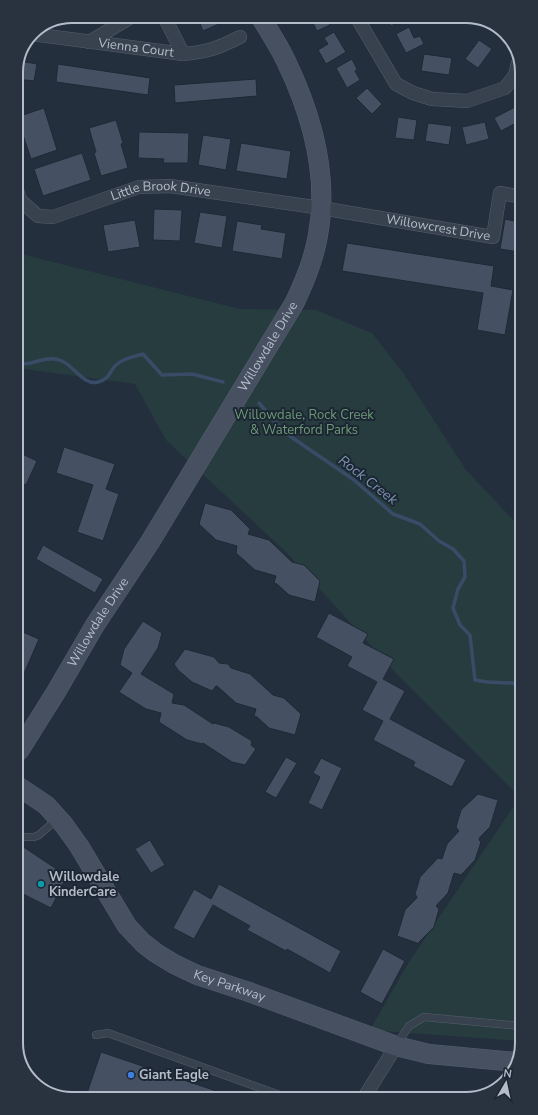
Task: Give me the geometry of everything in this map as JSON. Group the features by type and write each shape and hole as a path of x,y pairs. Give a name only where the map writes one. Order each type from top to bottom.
{"street":[{"name":"Vienna Court","path":"89,42 121,23"},
{"name":"Vienna Court","path":"168,23 183,54"},
{"name":"Willowdale Drive","path":"23,745 95,625 150,542 295,302 312,260 318,235 321,208 321,173 316,140 301,95 286,60 264,23"},
{"path":"360,23 396,84 413,93 432,98 467,101 505,88 515,75"},
{"name":"Vienna Court","path":"49,31 89,42 183,54 203,53 220,47 240,37"},
{"name":"Little Brook Drive","path":"23,203 38,216 53,217 139,188 170,186 321,208"},
{"name":"Willowcrest Drive","path":"321,208 493,237 500,193 515,196"},
{"name":"Key Parkway","path":"23,790 46,805 58,818 79,846 122,918 143,943 174,964 197,975 249,992 396,1046 429,1054 511,1062"},
{"path":"367,1092 396,1046"}],"lane":[{"path":"23,837 34,837 40,835 58,818"},
{"path":"396,1046 409,1026 424,1017 515,1025"},
{"path":"96,1035 108,1032 271,1092"}],"green space":[{"name":"Willowdale, Rock Creek & Waterford Parks","path":"23,255 240,309 316,310 372,333 404,374 466,470 515,522 515,792 395,672 286,552 166,440 135,384 23,369"},
{"name":"Willowdale, Rock Creek & Waterford Parks","path":"515,804 515,1040 370,1030 409,962"}],"building":[{"path":"200,23 219,23 219,24 203,31"},
{"path":"313,23 329,23 330,25 317,31"},
{"path":"389,23 397,23 391,26"},
{"path":"409,27 414,38 420,36 424,44 406,53 396,34"},
{"path":"334,32 346,52 326,64 318,50 328,44 324,38"},
{"path":"479,40 492,49 478,68 465,59"},
{"path":"424,54 452,58 449,75 421,71"},
{"path":"352,59 357,69 355,71 360,80 347,88 336,68"},
{"path":"24,62 37,64 34,81 23,80"},
{"path":"58,64 150,78 148,95 56,82"},
{"path":"256,79 257,96 175,103 174,85"},
{"path":"367,88 382,104 372,114 356,98"},
{"path":"515,107 515,124 501,131 494,118"},
{"path":"44,108 57,150 31,159 23,135 23,115"},
{"path":"398,117 417,120 414,140 395,138"},
{"path":"116,120 123,143 121,144 128,168 101,176 94,153 96,152 89,128"},
{"path":"485,122 489,139 466,145 462,127"},
{"path":"428,123 452,126 449,145 425,141"},
{"path":"139,132 189,133 188,163 163,163 164,159 138,158"},
{"path":"203,135 231,139 226,170 198,165"},
{"path":"241,143 291,151 287,179 236,171"},
{"path":"82,153 91,180 43,196 34,169"},
{"path":"154,209 182,210 180,241 153,240"},
{"path":"200,212 227,216 222,248 194,243"},
{"path":"505,219 515,221 515,251 500,249"},
{"path":"135,220 140,247 108,252 103,225"},
{"path":"237,221 262,225 261,229 286,233 282,259 232,251"},
{"path":"347,243 494,266 491,286 513,290 505,335 477,330 483,293 342,271"},
{"path":"64,447 115,464 106,489 119,494 103,541 77,532 93,485 56,473"},
{"path":"23,454 37,461 26,485 23,484"},
{"path":"205,503 231,510 250,529 248,534 269,540 292,562 304,565 320,581 315,602 289,595 274,583 276,576 255,570 236,553 237,546 216,540 199,524"},
{"path":"43,545 103,579 95,593 36,559"},
{"path":"329,613 368,634 363,643 394,659 383,679 405,691 390,719 466,760 452,787 413,766 415,762 373,740 383,721 362,710 377,682 347,666 352,657 316,637"},
{"path":"143,621 162,633 158,648 141,674 174,694 172,703 184,705 213,724 229,727 252,741 251,745 256,749 245,765 232,762 203,743 187,740 159,722 161,713 146,709 119,692 132,673 120,665 124,649"},
{"path":"23,632 39,639 23,676"},
{"path":"185,649 214,657 219,663 228,664 231,668 250,674 273,695 284,698 301,714 295,735 269,728 254,716 256,709 236,703 217,686 212,691 192,682 178,670 174,664"},
{"path":"286,757 297,763 276,798 265,792"},
{"path":"321,758 342,768 322,810 308,803 320,777 313,773"},
{"path":"478,794 498,800 490,827 480,837 479,840 481,842 475,860 461,875 454,873 448,893 436,906 439,909 434,927 417,944 397,936 405,910 417,897 415,894 420,877 438,858 442,859 447,844 459,831 456,827 461,810"},
{"path":"150,840 165,865 151,873 135,849"},
{"name":"Willowdale KinderCare","path":"23,847 67,876 51,908 23,894"},
{"path":"219,884 341,951 330,973 287,949 286,951 247,930 250,926 213,905 194,939 173,928 194,889 211,899"},
{"path":"383,949 405,961 382,1004 360,992"},
{"name":"Giant Eagle","path":"101,1052 219,1092 87,1092"}],"waterway":[{"name":"Rock Creek","path":"23,364 45,359 56,359 62,361 88,381 98,382 105,379 113,368 121,361 143,354 162,375 192,374 223,382"},
{"name":"Rock Creek","path":"259,403 284,432 354,480 393,514 420,524 439,541 453,549 464,561 465,577 458,589 453,608 460,625 470,635 475,680 515,684"}],"place":[{"name":"Willowdale KinderCare","path":"41,884"},
{"name":"Giant Eagle","path":"131,1075"}]}
